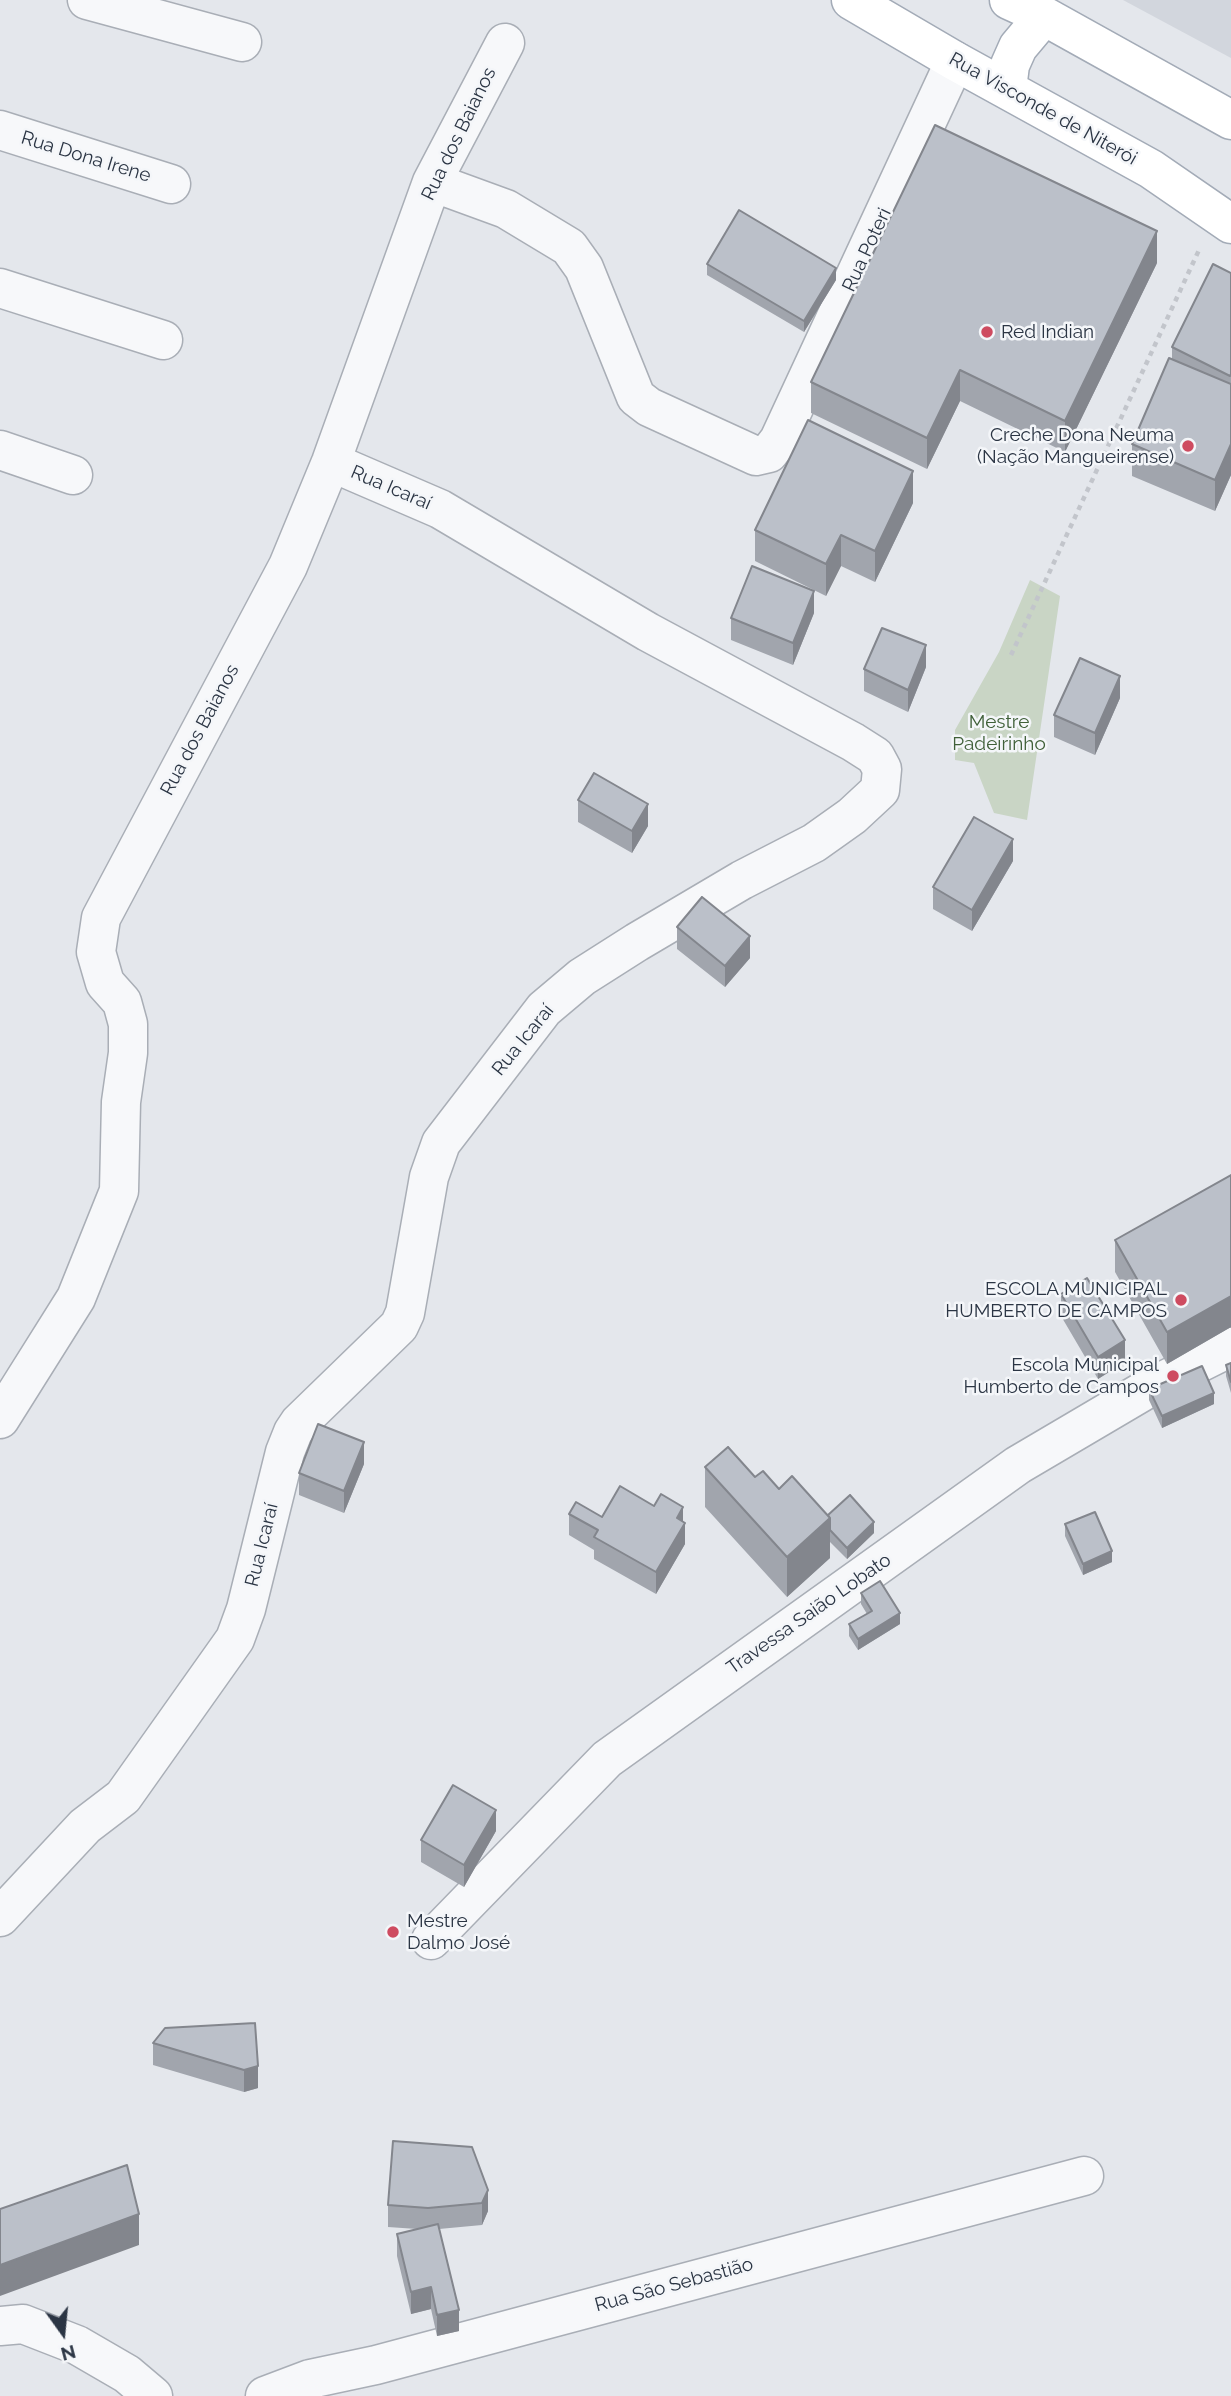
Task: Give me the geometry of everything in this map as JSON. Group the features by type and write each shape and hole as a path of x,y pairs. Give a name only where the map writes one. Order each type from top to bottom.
{"main road":[{"name":"Rua Visconde de Niterói","path":"851,0 955,61 1151,169 1223,219"},
{"path":"1009,0 1044,16 1231,120"},
{"path":"1007,89 1010,65 1018,47 1044,16"}],"street":[{"path":"87,0 242,43"},
{"name":"Rua dos Baianos","path":"0,1419 76,1298 119,1191 121,1102 128,1053 128,1024 122,1002 105,983 96,952 101,918 288,566 331,462 432,182 505,43"},
{"name":"Rua Poteri","path":"432,182 506,209 569,247 584,268 636,397 649,407 756,456 769,453 779,440 955,61"},
{"name":"Rua Dona Irene","path":"0,130 171,184"},
{"path":"0,288 163,340"},
{"path":"0,450 73,475"},
{"name":"Rua Icaraí","path":"0,1917 85,1826 123,1797 235,1639 246,1609 285,1452 293,1432 299,1423 399,1326 405,1313 429,1177 441,1143 544,1009 582,978 637,942 741,880 814,843 852,816 880,790 882,769 875,757 853,742 648,632 440,509 331,462"},
{"name":"Travessa Saião Lobato","path":"431,1940 607,1759 1018,1465 1147,1389 1231,1347"},
{"name":"Rua São Sebastião","path":"265,2396 310,2379 376,2365 1084,2176"},
{"path":"0,2326 23,2324 78,2345 127,2374 153,2396"}],"path":[{"path":"1011,655 1223,219"}],"shaded area":[{"path":"1123,0 1231,0 1231,58"}],"green space":[{"name":"Mestre Padeirinho","path":"1030,580 1060,596 1027,820 994,813 974,763 955,760 955,730 999,652"}],"building":[{"name":"Red Indian","path":"935,125 1157,231 1065,421 960,370 927,438 811,382"},
{"path":"739,210 836,268 804,321 707,264"},
{"path":"1213,264 1231,273 1230,376 1172,347"},
{"name":"Creche Dona Neuma (Nação Mangueirense)","path":"1169,358 1231,384 1231,444 1215,480 1132,444"},
{"path":"808,420 913,471 875,551 841,535 826,564 755,530"},
{"path":"752,566 814,591 793,643 731,618"},
{"path":"882,628 926,645 908,690 864,669"},
{"path":"1080,658 1120,676 1095,733 1054,715"},
{"path":"594,773 648,804 632,831 578,800"},
{"path":"974,817 1013,839 972,910 933,887"},
{"path":"702,897 750,936 725,966 677,927"},
{"name":"ESCOLA MUNICIPAL HUMBERTO DE CAMPOS","path":"1231,1175 1231,1296 1167,1332 1115,1240"},
{"path":"1087,1278 1125,1340 1098,1357 1061,1294"},
{"path":"1231,1363 1231,1382 1226,1365"},
{"path":"1202,1366 1214,1393 1162,1416 1149,1389"},
{"path":"318,1424 364,1442 344,1491 299,1473"},
{"path":"728,1447 755,1477 763,1471 779,1489 792,1476 830,1518 787,1557 705,1467"},
{"path":"620,1486 654,1506 661,1494 683,1507 677,1518 685,1523 656,1572 594,1537 598,1530 569,1514 576,1502 602,1517"},
{"path":"850,1495 874,1522 847,1548 830,1530 828,1515"},
{"path":"1095,1512 1112,1551 1083,1564 1065,1524"},
{"path":"880,1581 900,1613 858,1639 849,1624 872,1611 861,1593"},
{"path":"453,1785 496,1810 464,1865 421,1840"},
{"path":"255,2023 258,2066 244,2070 153,2043 165,2028"},
{"path":"393,2141 472,2147 488,2190 482,2203 428,2208 388,2205"},
{"path":"127,2165 139,2214 0,2265 0,2209"},
{"path":"438,2224 459,2310 437,2315 431,2287 411,2292 397,2234"}],"place":[{"name":"Red Indian","path":"987,332"},
{"name":"Creche Dona Neuma (Nação Mangueirense)","path":"1188,446"},
{"name":"ESCOLA MUNICIPAL HUMBERTO DE CAMPOS","path":"1181,1300"},
{"name":"Escola Municipal Humberto de Campos","path":"1173,1376"},
{"name":"Mestre Dalmo José","path":"393,1932"}]}
